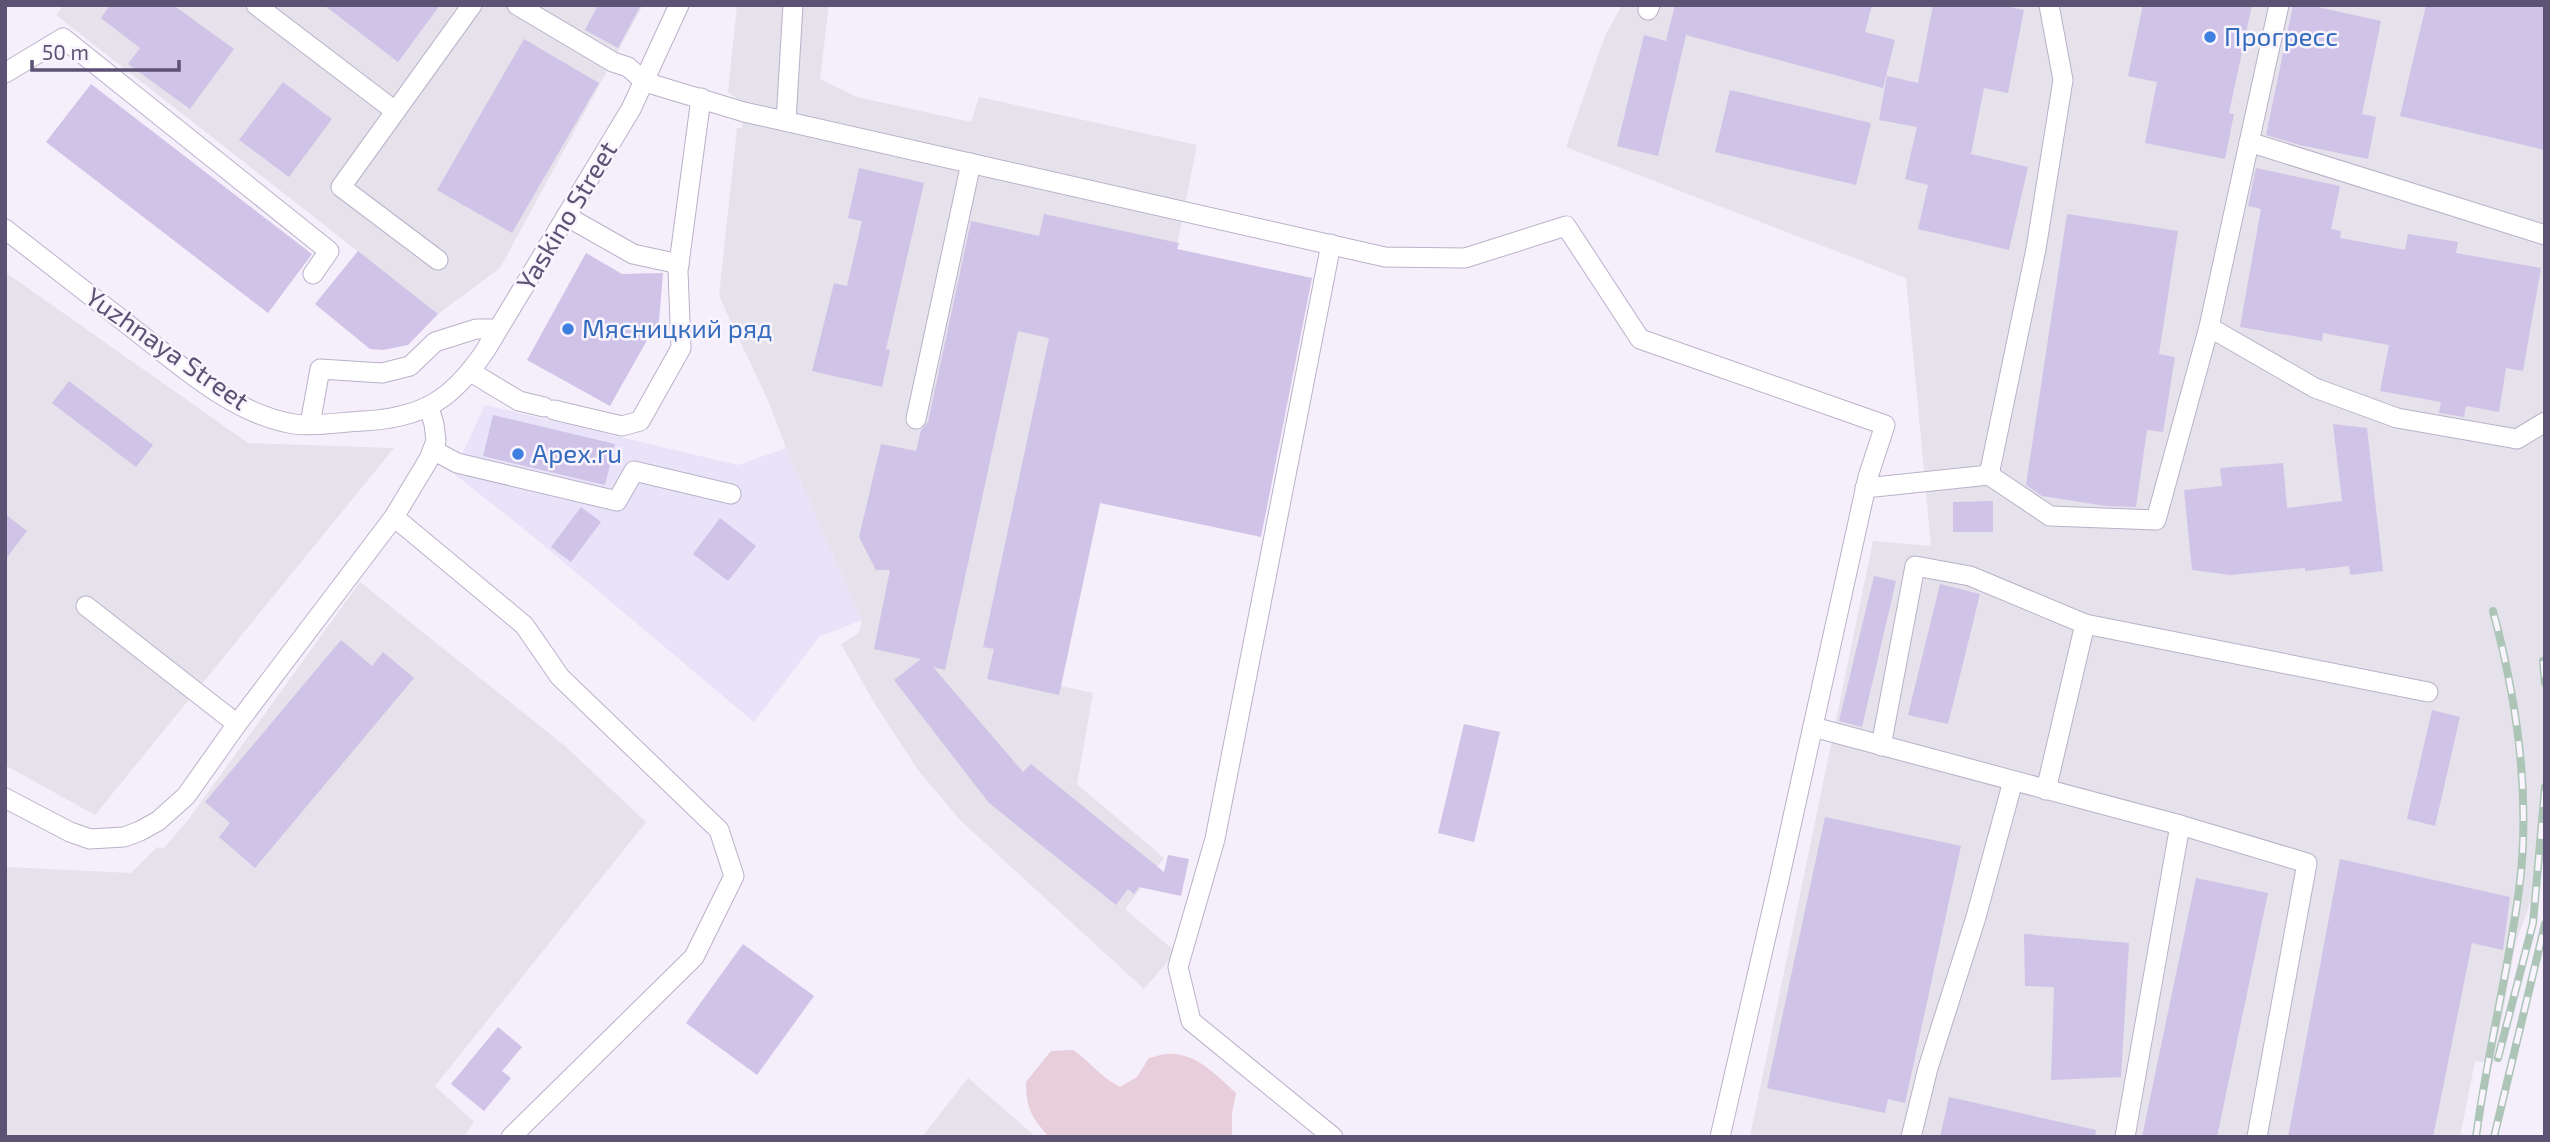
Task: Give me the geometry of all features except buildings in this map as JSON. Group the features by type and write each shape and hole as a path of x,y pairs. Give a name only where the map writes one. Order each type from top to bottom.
{"street":[{"path":"256,5 395,111"},
{"path":"438,260 341,187 472,5"},
{"path":"517,5 613,62 628,67 645,82 786,121 1385,257 1465,258 1566,226 1640,339 1885,425 1866,488 1720,1137"},
{"name":"Yaskino Street","path":"429,408 471,372 499,328 645,82 679,5"},
{"path":"786,121 793,5"},
{"path":"1989,475 2036,249 2063,80 2049,5"},
{"path":"1866,488 1989,475 2050,516 2156,520 2209,327 2279,5"},
{"path":"5,73 63,38 329,251 313,274"},
{"path":"471,372 519,401 622,426 640,421 681,348 679,264 701,98"},
{"path":"2249,142 2545,235"},
{"path":"916,419 971,163"},
{"path":"566,216 633,254 679,264"},
{"name":"Yuzhnaya Street","path":"5,229 210,386 249,410 294,424 310,424 387,420 429,408"},
{"path":"1331,244 1215,839 1178,967 1191,1021 1334,1137"},
{"path":"2209,327 2315,388 2398,418 2517,439 2545,422"},
{"path":"310,424 320,369 382,373 391,371 410,366 435,342 476,329 499,328"},
{"path":"5,798 70,832 90,839 124,837 158,821 186,796 237,724 394,517 429,459 436,441 429,408"},
{"path":"433,450 457,463 617,501 634,471 731,494"},
{"path":"394,517 524,625 560,677 719,830 734,876 694,957 511,1137"},
{"path":"1881,746 1915,566 1970,576 2085,624 2428,692"},
{"path":"86,606 237,724"},
{"path":"2046,790 2085,624"},
{"path":"1813,727 2180,825 2307,863 2257,1137"},
{"path":"1911,1137 1928,1068 1976,917 2013,781"},
{"path":"2125,1137 2180,825"}],"shaded area":[{"path":"64,5 643,5 500,268 438,314 56,15"},
{"name":"Мясницкий ряд","path":"737,5 829,5 820,79 857,97 971,122 979,97 1197,145 1156,350 1134,346 1061,686 1093,693 1077,784 1164,858 1125,909 1176,952 1144,989 960,820 918,770 875,704 841,644 859,633 862,620 786,448 770,405 719,296 737,128 742,128 745,104 728,92"},
{"path":"1622,5 2545,5 2545,850 2539,879 2516,942 2493,1064 2475,1061 2460,1137 1750,1137 1873,541 1931,546 1906,278 1566,147 1605,36"},
{"path":"5,272 248,443 394,448 95,815 5,765"},
{"path":"485,405 738,465 786,448 862,620 819,637 754,722 529,533 453,473"},
{"path":"360,582 566,747 646,822 435,1086 474,1122 464,1137 5,1137 5,867 131,873 157,847 163,849 188,820"},
{"path":"1073,1050 1120,1087 1137,1077 1149,1058 1171,1054 1199,1062 1236,1093 1232,1113 1232,1134 1235,1137 1049,1137 1031,1112 1026,1082 1051,1051"},
{"path":"968,1078 1036,1137 922,1137"}],"railway":[{"path":"2476,1137 2514,921 2522,855 2520,749 2509,679 2493,611"},
{"path":"2543,661 2545,683"},
{"path":"2498,1058 2533,923 2545,787"},
{"path":"2494,1137 2545,924"}],"place":[{"name":"Прогресс","path":"2210,37"},
{"name":"Мясницкий ряд","path":"568,329"},
{"name":"Apex.ru","path":"518,454"}]}
